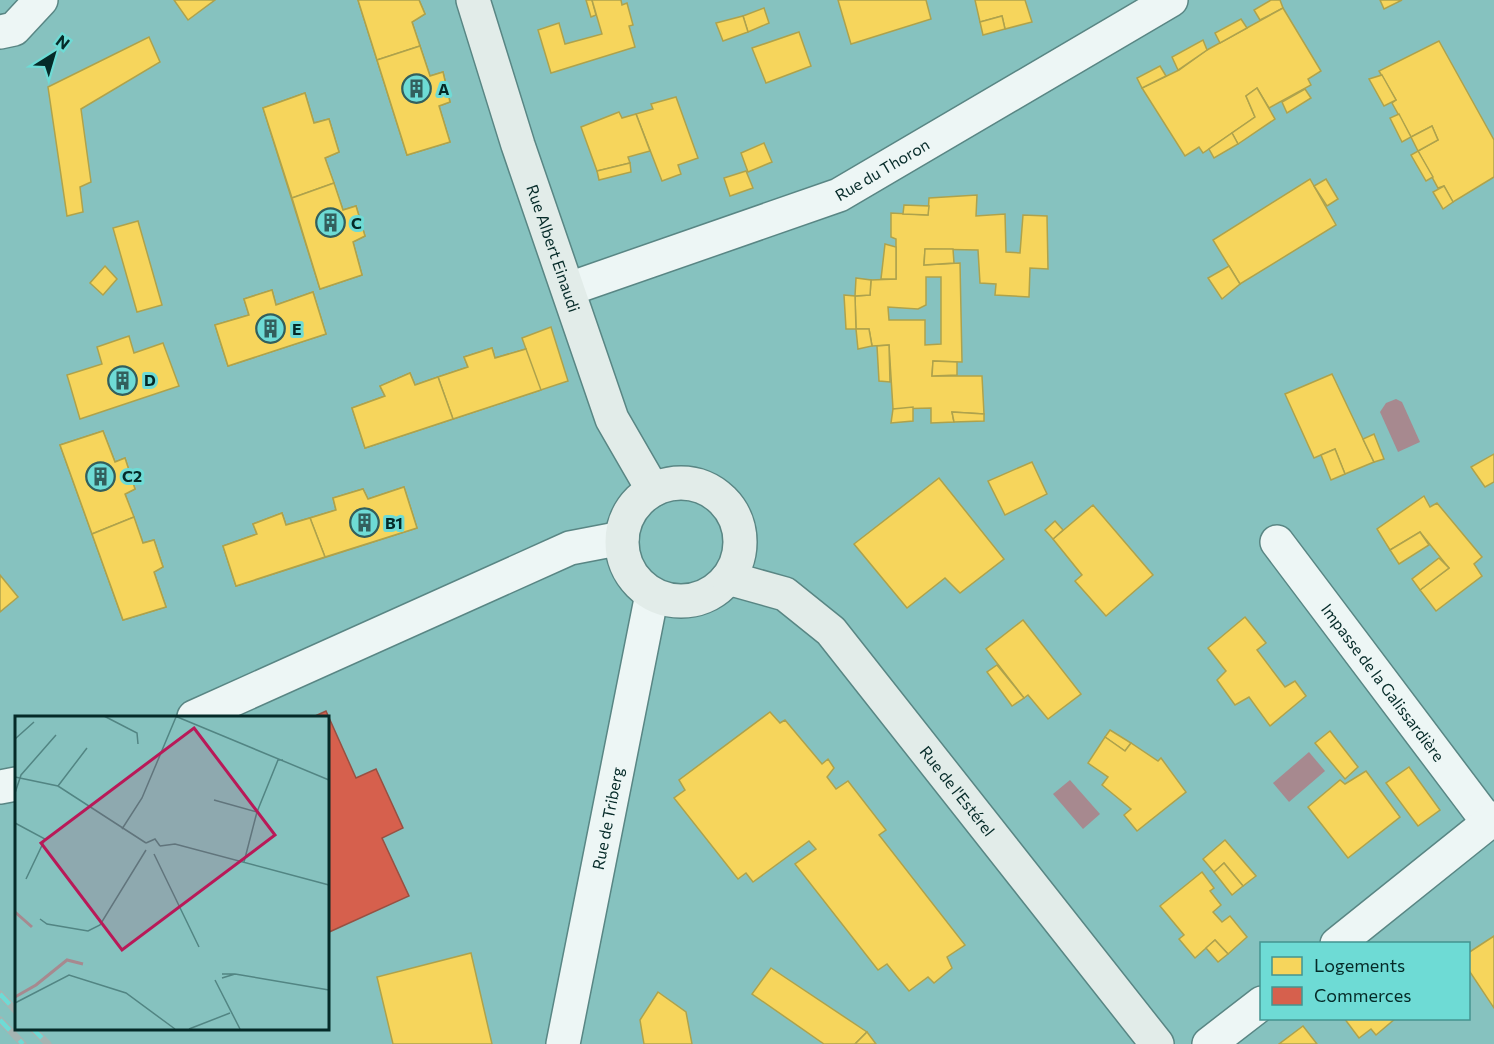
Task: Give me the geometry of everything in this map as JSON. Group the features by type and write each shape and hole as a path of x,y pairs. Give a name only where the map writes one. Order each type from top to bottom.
{"street":[{"path":"0,32 14,29 42,0"},
{"name":"Rue Albert Einaudi","path":"472,0 518,145 612,419 653,490"},
{"name":"Rue du Thoron","path":"569,289 839,195 1171,0"},
{"path":"675,483 696,485 714,494 729,508 737,524 740,544 738,559 728,578 712,592 693,600 672,601 652,594 631,573 624,559 622,538 626,520 637,503 653,490 675,483"},
{"path":"196,716 570,548 622,538"},
{"name":"Impasse de la Galissardière","path":"1277,542 1491,820"},
{"name":"Rue de l'Estérel","path":"728,578 785,594 831,631 1157,1044"},
{"name":"Rue de Triberg","path":"563,1044 652,594"},
{"path":"0,787 15,784"},
{"path":"1339,942 1491,820"},
{"path":"1209,1044 1260,1005"}],"shaded area":[{"path":"1396,399 1402,402 1420,442 1398,452 1380,412 1386,403"},
{"path":"1309,752 1325,771 1289,802 1273,783"},
{"path":"1070,780 1100,814 1083,829 1053,794"}],"building: Logements":[{"path":"174,0 215,0 188,20"},
{"name":"A","path":"358,0 419,0 425,14 412,22 430,76 443,72 450,102 439,106 450,142 407,155"},
{"path":"358,0 419,0 425,14 412,22 420,46 377,60"},
{"path":"586,0 592,0 596,15 591,17"},
{"path":"592,0 621,0 622,5 627,3 633,25 629,26 635,47 551,73 538,30 559,23 565,44 602,34"},
{"path":"838,0 926,0 931,19 851,44"},
{"path":"975,0 1025,0 1032,22 1005,29 1002,16 980,22"},
{"path":"1271,0 1280,0 1283,8 1260,20 1254,10"},
{"path":"1380,0 1402,0 1384,9"},
{"path":"764,8 769,23 748,32 743,16"},
{"path":"1283,8 1321,71 1308,79 1311,85 1269,108 1257,88 1246,96 1255,117 1203,153 1199,147 1185,156 1142,88 1179,70 1207,50"},
{"path":"743,16 748,32 723,41 716,23"},
{"path":"1002,16 1005,29 983,35 980,22"},
{"path":"1241,19 1247,28 1220,43 1215,33"},
{"path":"799,32 811,66 766,83 752,48"},
{"path":"149,37 160,62 81,109 91,182 80,187 83,212 67,216 48,87"},
{"path":"1203,40 1207,50 1178,70 1172,57"},
{"path":"1439,41 1494,140 1494,177 1453,202 1444,186 1438,188 1418,151 1438,140 1432,126 1411,137 1392,103 1396,100 1379,71"},
{"name":"A","path":"420,46 430,76 443,72 450,102 439,106 450,142 407,155 377,60"},
{"path":"1160,66 1166,76 1142,88 1137,78"},
{"path":"1382,75 1396,100 1384,106 1369,79"},
{"path":"1257,88 1275,119 1238,144 1232,133 1255,117 1246,96"},
{"path":"1305,89 1311,98 1287,113 1282,102"},
{"path":"305,93 314,123 329,119 339,152 325,158 343,210 356,206 365,236 353,242 362,275 320,289 263,108"},
{"path":"305,93 314,123 329,119 339,152 325,158 334,183 292,198 263,108"},
{"path":"676,97 698,158 678,165 681,174 662,181 636,114 653,109 651,104"},
{"path":"619,112 622,118 636,114 650,151 628,157 630,163 597,171 581,127"},
{"path":"1399,114 1411,137 1402,142 1390,118"},
{"path":"1432,126 1438,140 1418,151 1411,137"},
{"path":"1232,133 1238,144 1214,158 1209,149"},
{"path":"764,143 772,162 748,172 741,153"},
{"path":"1418,151 1433,177 1426,181 1411,155"},
{"path":"630,163 631,172 599,180 597,171"},
{"path":"746,171 753,188 730,196 724,178"},
{"path":"1310,179 1336,225 1240,284 1213,240"},
{"path":"1326,179 1338,199 1327,206 1314,186"},
{"name":"C","path":"334,183 343,210 356,206 365,236 353,242 362,275 320,289 292,198"},
{"path":"1444,186 1453,202 1443,209 1433,192"},
{"path":"977,195 976,216 1005,214 1006,252 1020,253 1023,215 1047,216 1048,269 1030,268 1029,297 995,295 996,284 980,283 978,250 925,249 924,265 960,263 962,362 933,361 932,376 982,376 984,414 952,412 954,422 931,423 931,408 893,409 889,345 872,346 869,329 856,329 855,296 870,295 871,280 896,279 896,239 891,237 891,213 928,215 929,198","holes":["926,277 941,277 941,344 925,345 925,320 889,320 888,307 918,309 926,305"]},
{"path":"904,205 929,206 928,215 903,214"},
{"path":"138,221 162,305 137,312 113,228"},
{"path":"885,244 896,247 896,279 881,279"},
{"path":"925,249 953,249 954,263 924,265"},
{"path":"105,266 117,279 103,295 90,283"},
{"path":"1229,266 1240,284 1222,299 1208,278"},
{"path":"856,278 871,280 870,295 855,296"},
{"name":"E","path":"272,290 276,305 313,292 326,334 228,366 215,325 249,315 244,299"},
{"name":"E","path":"272,290 276,305 313,292 326,334 228,366 215,325 249,315 244,299"},
{"path":"844,295 855,296 856,329 846,329"},
{"path":"551,327 568,381 365,448 352,408 385,396 380,386 410,373 415,385 468,367 464,357 492,348 495,358 526,349 522,338"},
{"path":"856,329 869,329 872,346 858,349"},
{"name":"D","path":"129,336 134,353 163,343 179,386 80,419 67,375 102,364 97,347"},
{"path":"889,345 890,382 879,381 877,346"},
{"path":"492,348 495,358 526,349 541,390 453,419 438,377 468,367 464,357"},
{"path":"933,361 957,362 957,375 932,376"},
{"path":"410,373 415,385 438,377 453,419 365,448 352,408 385,396 380,386"},
{"path":"1332,374 1374,462 1345,474 1335,449 1314,458 1285,394"},
{"path":"913,407 913,421 891,423 893,409"},
{"path":"952,412 984,414 984,421 954,422"},
{"path":"103,431 115,462 125,458 135,489 125,494 143,543 154,540 163,567 154,572 166,607 123,620 60,445"},
{"name":"C2","path":"103,431 115,462 125,458 135,489 125,494 134,517 92,534 60,445"},
{"path":"1374,434 1384,459 1374,462 1363,439"},
{"path":"1335,449 1345,474 1331,480 1321,455"},
{"path":"1494,454 1494,482 1485,487 1471,467"},
{"path":"1032,462 1047,494 1005,515 988,481"},
{"path":"939,478 1004,559 960,593 945,578 907,608 854,544"},
{"path":"404,487 417,528 236,586 223,546 257,534 253,524 282,513 286,525 336,510 333,498 363,489 368,499"},
{"name":"B1","path":"404,487 417,528 325,557 310,518 336,510 333,498 363,489 368,499"},
{"path":"1424,496 1430,507 1437,503 1482,557 1474,564 1482,576 1436,611 1420,590 1449,568 1420,532 1390,550 1377,529"},
{"path":"1093,505 1153,575 1106,616 1075,581 1082,575 1053,539"},
{"path":"282,513 286,525 310,518 325,557 236,586 223,546 257,534 253,524"},
{"path":"134,517 143,543 154,540 163,567 154,572 166,607 123,620 92,534"},
{"path":"1055,521 1063,530 1053,539 1045,530"},
{"path":"1420,532 1429,545 1399,564 1390,550"},
{"path":"1439,558 1449,568 1420,590 1412,579"},
{"path":"0,575 18,597 0,612"},
{"path":"1245,617 1266,643 1257,650 1285,687 1295,681 1306,696 1270,726 1249,697 1235,705 1217,680 1226,671 1208,648"},
{"path":"1023,620 1081,694 1048,719 1028,695 1024,698 986,649"},
{"path":"997,665 1024,698 1012,706 987,672"},
{"path":"770,712 780,723 785,720 822,764 828,759 834,768 827,777 836,789 848,781 886,830 879,835 965,945 947,957 952,968 934,983 928,977 909,991 887,964 878,970 795,864 816,849 809,841 753,882 746,873 738,879 674,798 685,790 679,780"},
{"path":"1110,730 1131,743 1125,751 1105,737"},
{"path":"1330,731 1358,767 1345,779 1315,743"},
{"path":"1105,737 1125,751 1131,743 1158,761 1161,758 1186,792 1137,831 1124,815 1131,809 1102,785 1108,777 1088,763"},
{"path":"1409,767 1440,810 1418,826 1386,783"},
{"path":"1366,771 1400,817 1348,858 1308,807 1340,780 1345,784"},
{"path":"1225,840 1256,876 1243,886 1224,863 1214,872 1203,859"},
{"path":"1224,863 1243,886 1232,895 1214,872"},
{"path":"1202,872 1214,888 1210,891 1221,905 1213,912 1222,922 1230,916 1247,937 1228,954 1215,940 1195,958 1179,939 1184,935 1160,906"},
{"path":"1494,936 1494,1008 1470,972 1470,952"},
{"path":"1215,940 1228,954 1218,962 1206,948"},
{"path":"471,953 492,1044 393,1044 377,977"},
{"path":"771,968 867,1032 855,1044 824,1044 752,994"},
{"path":"658,992 686,1012 692,1044 644,1044 640,1020"},
{"path":"1346,1020 1394,1020 1376,1035 1371,1029 1359,1038"},
{"path":"1303,1026 1317,1044 1279,1044"},
{"path":"867,1032 876,1044 855,1044"}],"building: Commerces":[{"path":"326,711 356,778 376,769 403,828 382,838 409,896 328,933 328,716 315,716"}],"railway":[{"path":"0,994 15,1010"},
{"path":"0,1020 23,1044"},
{"path":"33,1029 48,1044"}],"place":[{"name":"A","path":"417,89"},
{"name":"C","path":"330,223"},
{"name":"E","path":"271,329"},
{"name":"D","path":"123,380"},
{"name":"C2","path":"101,476"},
{"name":"B1","path":"364,523"}]}
